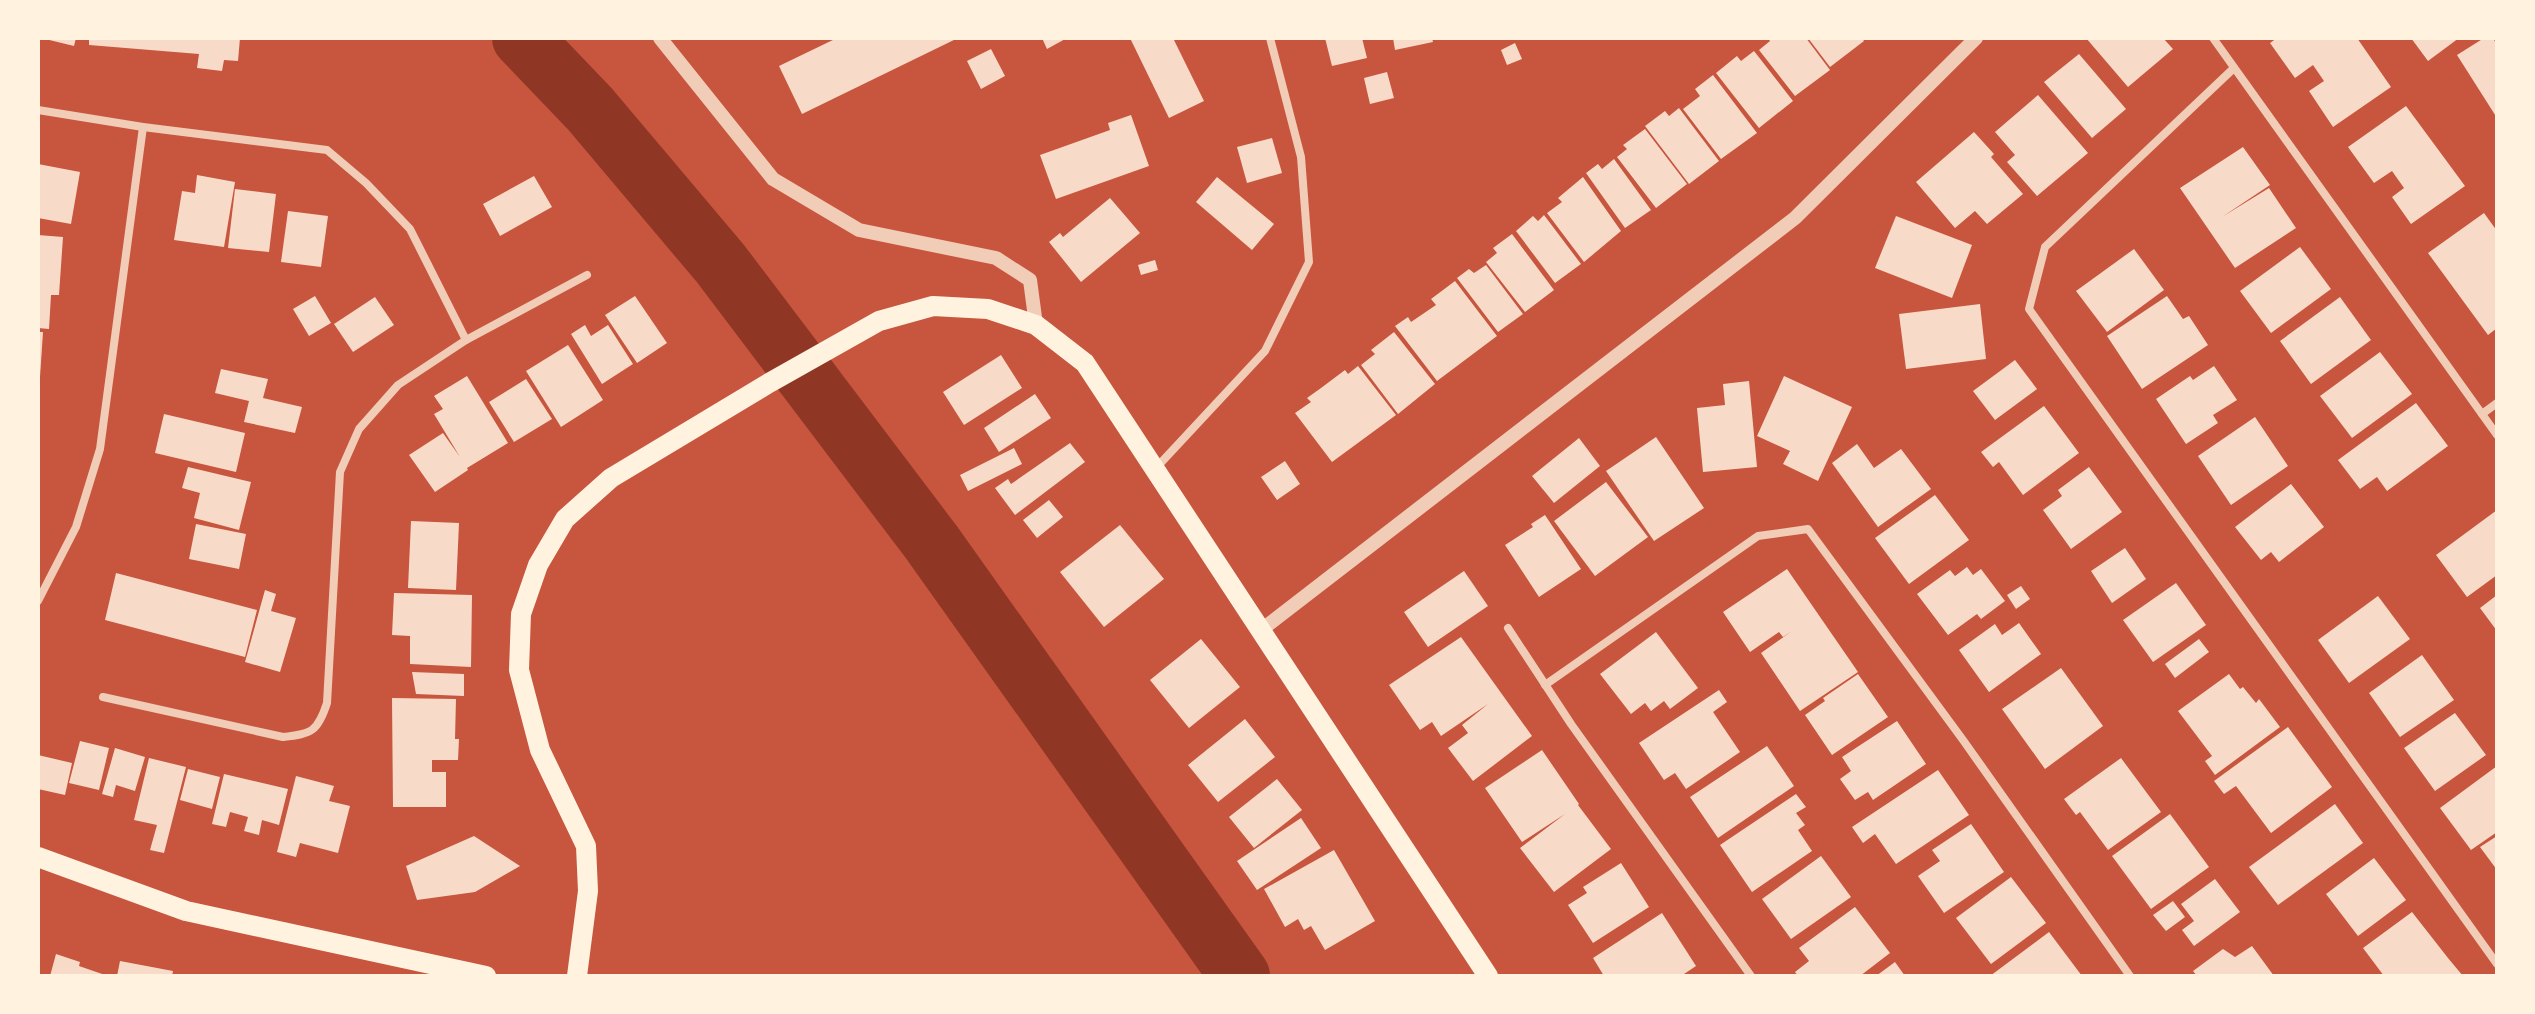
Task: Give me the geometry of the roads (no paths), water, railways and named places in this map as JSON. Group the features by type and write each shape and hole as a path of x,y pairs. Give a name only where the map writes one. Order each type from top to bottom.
{"main road":[{"path":"577,976 588,891 586,846 540,750 519,670 521,614 538,565 565,519 611,478 879,321 933,306 988,309 1036,325 1085,363 1488,976"},
{"path":"38,857 186,911 486,976"}],"street":[{"path":"660,38 773,179 859,230 996,258 1030,280 1036,325"},
{"path":"1154,470 1265,351 1309,262 1301,157 1270,38"},
{"path":"1260,631 1795,218 1976,38"},
{"path":"2213,38 2497,435"},
{"path":"2234,68 2045,247 2029,309 2497,964"},
{"path":"38,110 143,127 327,150 366,183 410,229 466,340"},
{"path":"38,601 76,527 100,449 143,127"},
{"path":"103,697 283,737 305,735 320,725 327,703 340,472 359,429 398,385 466,340 587,275"},
{"path":"2482,414 2497,403"},
{"path":"1545,685 1758,536 1808,529 2130,976"},
{"path":"1508,628 1751,976"}],"waterway":[{"path":"522,38 590,109 720,263 932,543 1240,976"}]}
